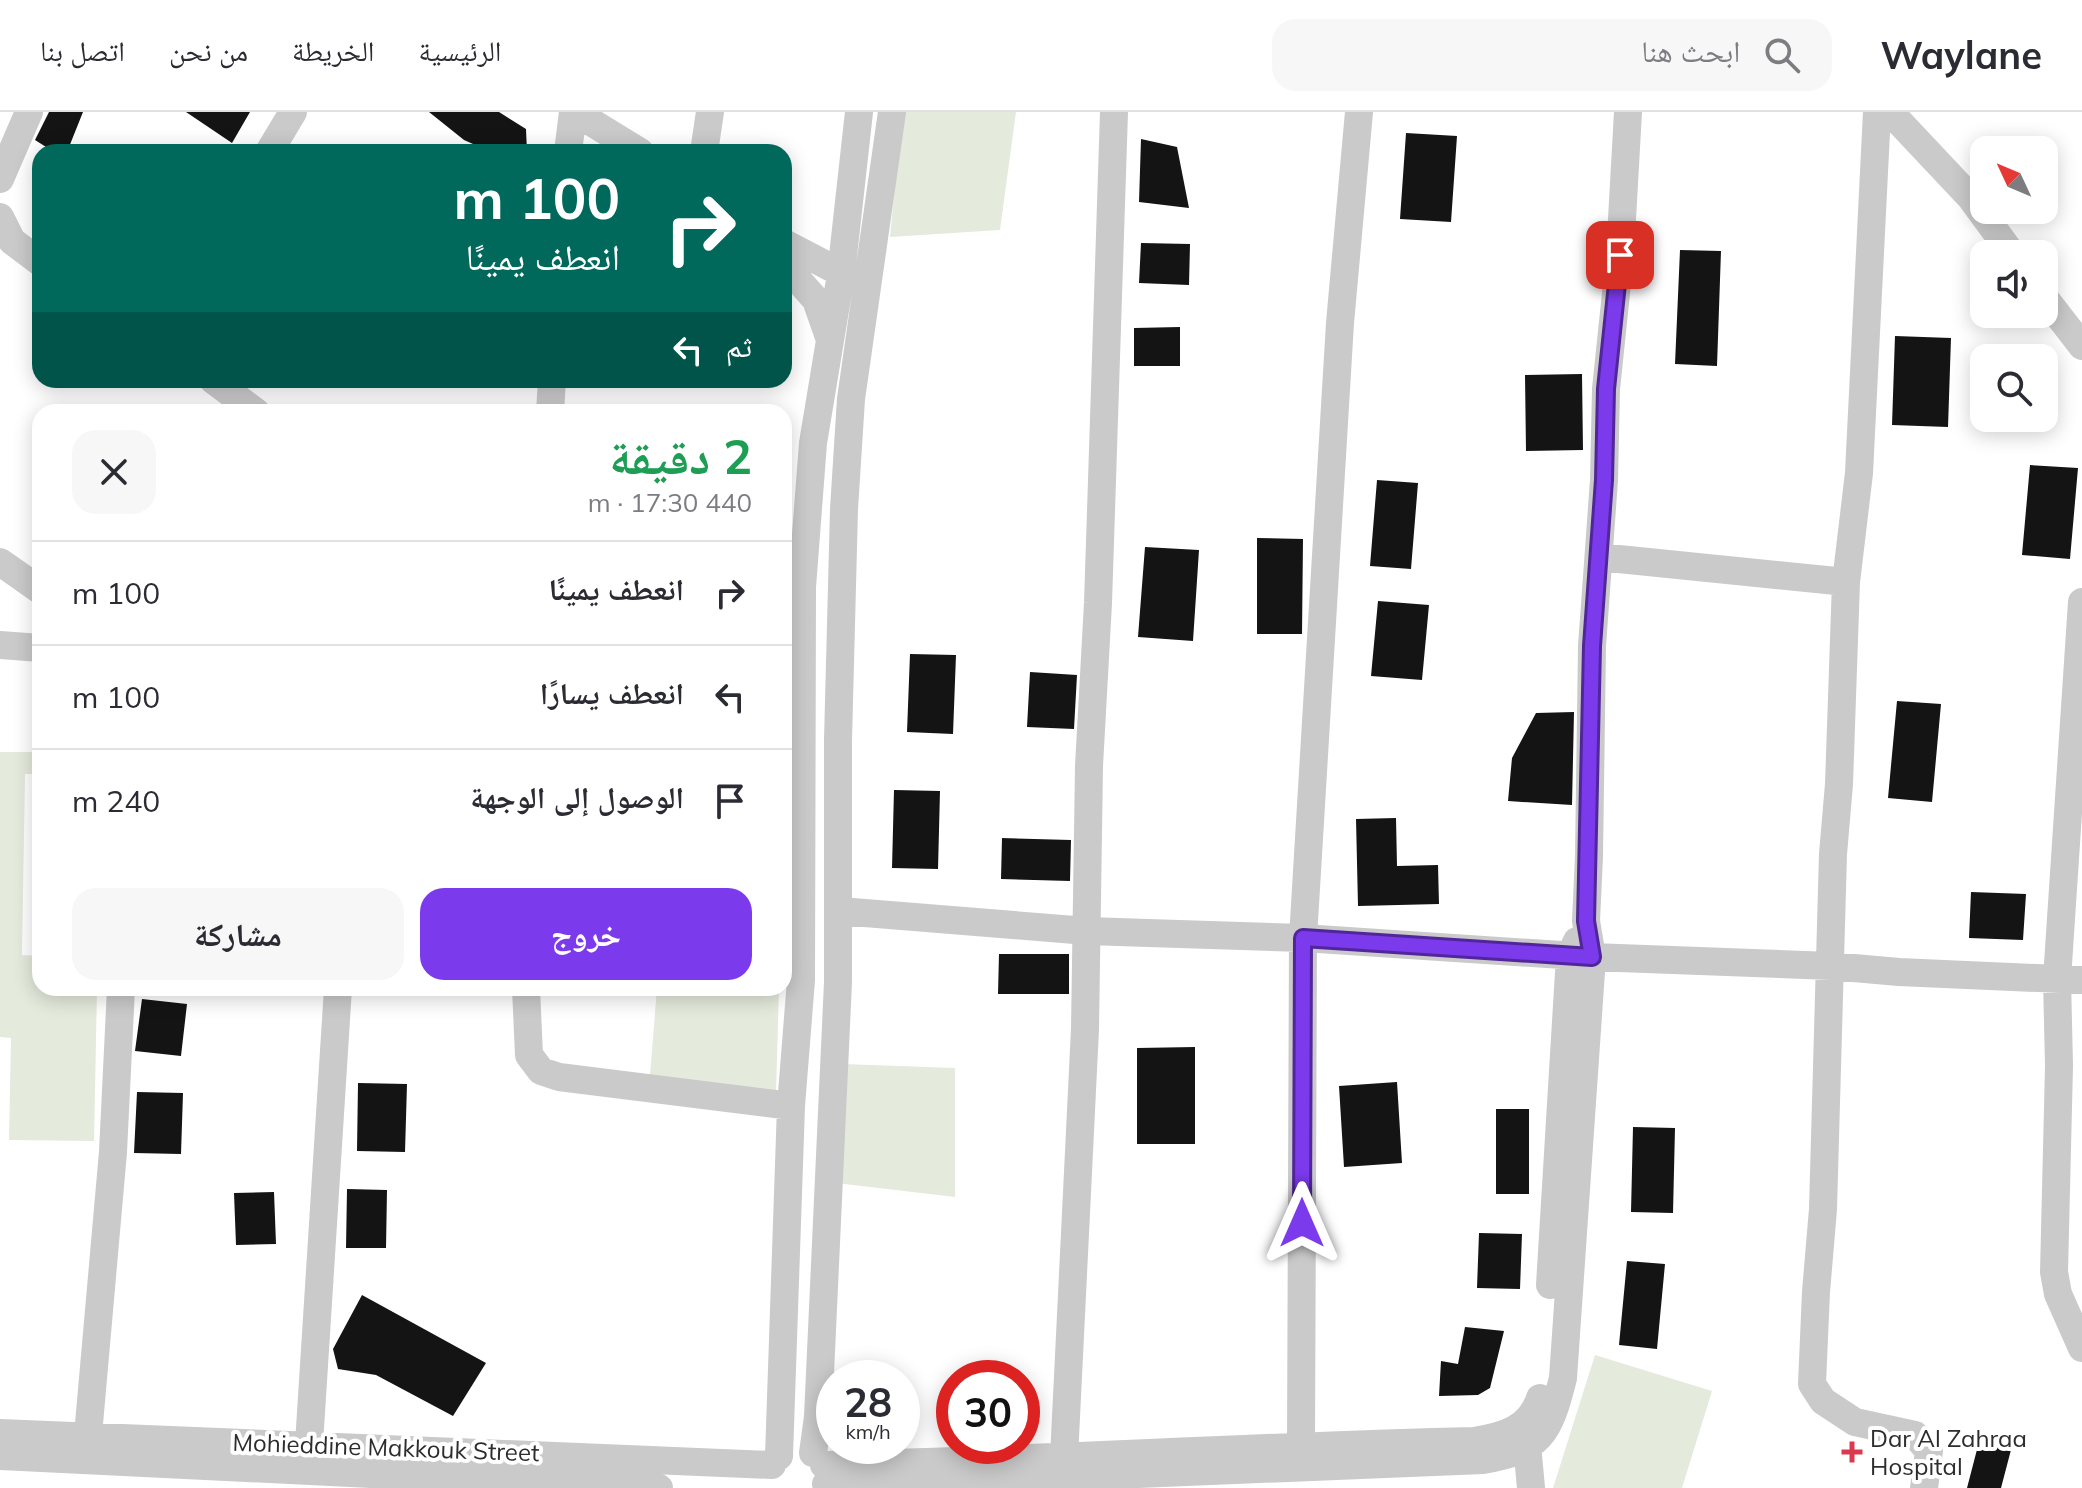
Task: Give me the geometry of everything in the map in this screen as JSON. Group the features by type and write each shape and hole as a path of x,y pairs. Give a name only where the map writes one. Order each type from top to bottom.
{"street":[{"path":"0,179 29,112"},
{"path":"274,144 293,112"},
{"path":"569,144 574,112 627,144"},
{"path":"705,144 710,112"},
{"path":"774,1470 791,1106 801,980 802,587 813,443 841,274 859,112"},
{"path":"822,1473 818,1417 838,982 838,740 844,509 851,399 892,112"},
{"path":"1064,1458 1085,1029 1089,766 1097,630 1114,112"},
{"path":"1301,1445 1303,938 1340,323 1359,112"},
{"path":"1531,1488 1526,1436 1544,1384 1586,921 1592,646 1606,389 1620,255 1628,112"},
{"path":"1877,112 1859,473 1846,582 1839,784 1833,854 1823,1209 1812,1384 1823,1401 1855,1422 1915,1435 1923,1442 1929,1451 1924,1488"},
{"path":"1890,112 1971,198 2002,240"},
{"path":"792,238 814,240 837,223 847,208"},
{"path":"0,217 12,241 32,256"},
{"path":"792,247 868,287"},
{"path":"792,273 816,300 829,332 829,347"},
{"path":"2058,315 2082,346"},
{"path":"224,388 245,404"},
{"path":"1599,557 1846,582"},
{"path":"0,562 32,584"},
{"path":"2082,602 2070,1069 2054,1272 2058,1294 2082,1348"},
{"path":"0,645 32,647"},
{"path":"840,911 1087,931 1303,938 1581,956 2070,980"},
{"path":"801,980 838,982"},
{"path":"88,1435 113,1152 121,996"},
{"path":"309,1444 337,996"},
{"path":"526,996 529,1055 541,1071 559,1077 791,1106"},
{"name":"Mohieddine Makkouk Street","path":"0,1433 309,1444 400,1461 659,1488"},
{"path":"822,1473 1064,1458 1192,1470 1301,1445 1474,1441 1526,1436"},
{"path":"822,1473 1192,1470 1483,1460 1526,1436"},
{"name":"Mohieddine Makkouk Street","path":"0,1456 774,1470 795,1449 822,1473"}],"shaded area":[{"path":"902,112 1016,112 1000,230 890,237"},
{"path":"0,752 32,752 32,774 25,774 22,955 32,956 32,996 97,996 94,1141 9,1140 11,1038 0,1037"},
{"path":"656,996 779,996 776,1094 650,1075"},
{"path":"842,1064 955,1068 955,1197 836,1183"},
{"path":"1595,1355 1712,1391 1682,1488 1553,1488"}],"building":[{"path":"49,112 83,112 70,144 41,144 35,140"},
{"path":"186,112 250,112 232,143"},
{"path":"429,112 499,112 526,129 527,144 473,144"},
{"path":"1406,133 1457,136 1451,222 1400,219"},
{"path":"1141,139 1177,147 1189,208 1139,202"},
{"path":"1141,243 1190,244 1189,285 1139,283"},
{"path":"1680,250 1721,251 1717,366 1675,364"},
{"path":"1180,327 1180,366 1134,366 1134,328"},
{"path":"1895,336 1951,338 1948,427 1892,425"},
{"path":"1582,374 1583,450 1526,451 1525,375"},
{"path":"2030,465 2078,468 2070,559 2022,555"},
{"path":"1377,480 1418,483 1411,569 1370,566"},
{"path":"1257,538 1303,539 1302,634 1257,634"},
{"path":"1145,547 1199,550 1193,641 1138,637"},
{"path":"1378,601 1429,605 1422,680 1371,676"},
{"path":"910,654 956,655 953,734 907,732"},
{"path":"1030,672 1077,675 1074,729 1027,727"},
{"path":"1897,701 1941,704 1932,802 1888,798"},
{"path":"1574,712 1572,805 1508,801 1512,758 1536,713"},
{"path":"894,790 940,791 938,869 892,868"},
{"path":"1396,818 1397,866 1438,865 1439,904 1358,906 1356,819"},
{"path":"1002,838 1071,840 1070,881 1001,879"},
{"path":"1971,892 2026,894 2023,940 1969,938"},
{"path":"999,954 1069,954 1069,994 998,994"},
{"path":"142,999 187,1004 181,1056 135,1051"},
{"path":"1195,1047 1195,1144 1137,1144 1137,1048"},
{"path":"1397,1082 1402,1163 1344,1167 1339,1086"},
{"path":"358,1083 407,1084 405,1152 357,1151"},
{"path":"137,1092 183,1093 181,1154 134,1153"},
{"path":"1496,1109 1529,1109 1529,1194 1496,1194"},
{"path":"1633,1127 1675,1128 1673,1213 1631,1212"},
{"path":"347,1189 387,1190 386,1248 346,1248"},
{"path":"274,1192 276,1244 236,1245 234,1193"},
{"path":"1479,1233 1522,1234 1520,1289 1477,1288"},
{"path":"1627,1261 1665,1264 1657,1349 1619,1345"},
{"path":"362,1295 486,1363 453,1416 376,1375 338,1369 333,1349"},
{"path":"1465,1327 1504,1331 1490,1388 1478,1395 1439,1396 1441,1361 1458,1364"},
{"path":"1980,1438 2012,1446 2001,1488 1967,1488"}],"place":[{"name":"Dar Al Zahraa Hospital","path":"1852,1452"}],"route":[{"path":"1302,1223 1303,938 1592,957 1586,921 1592,646 1604,480 1606,389 1620,255"}]}
